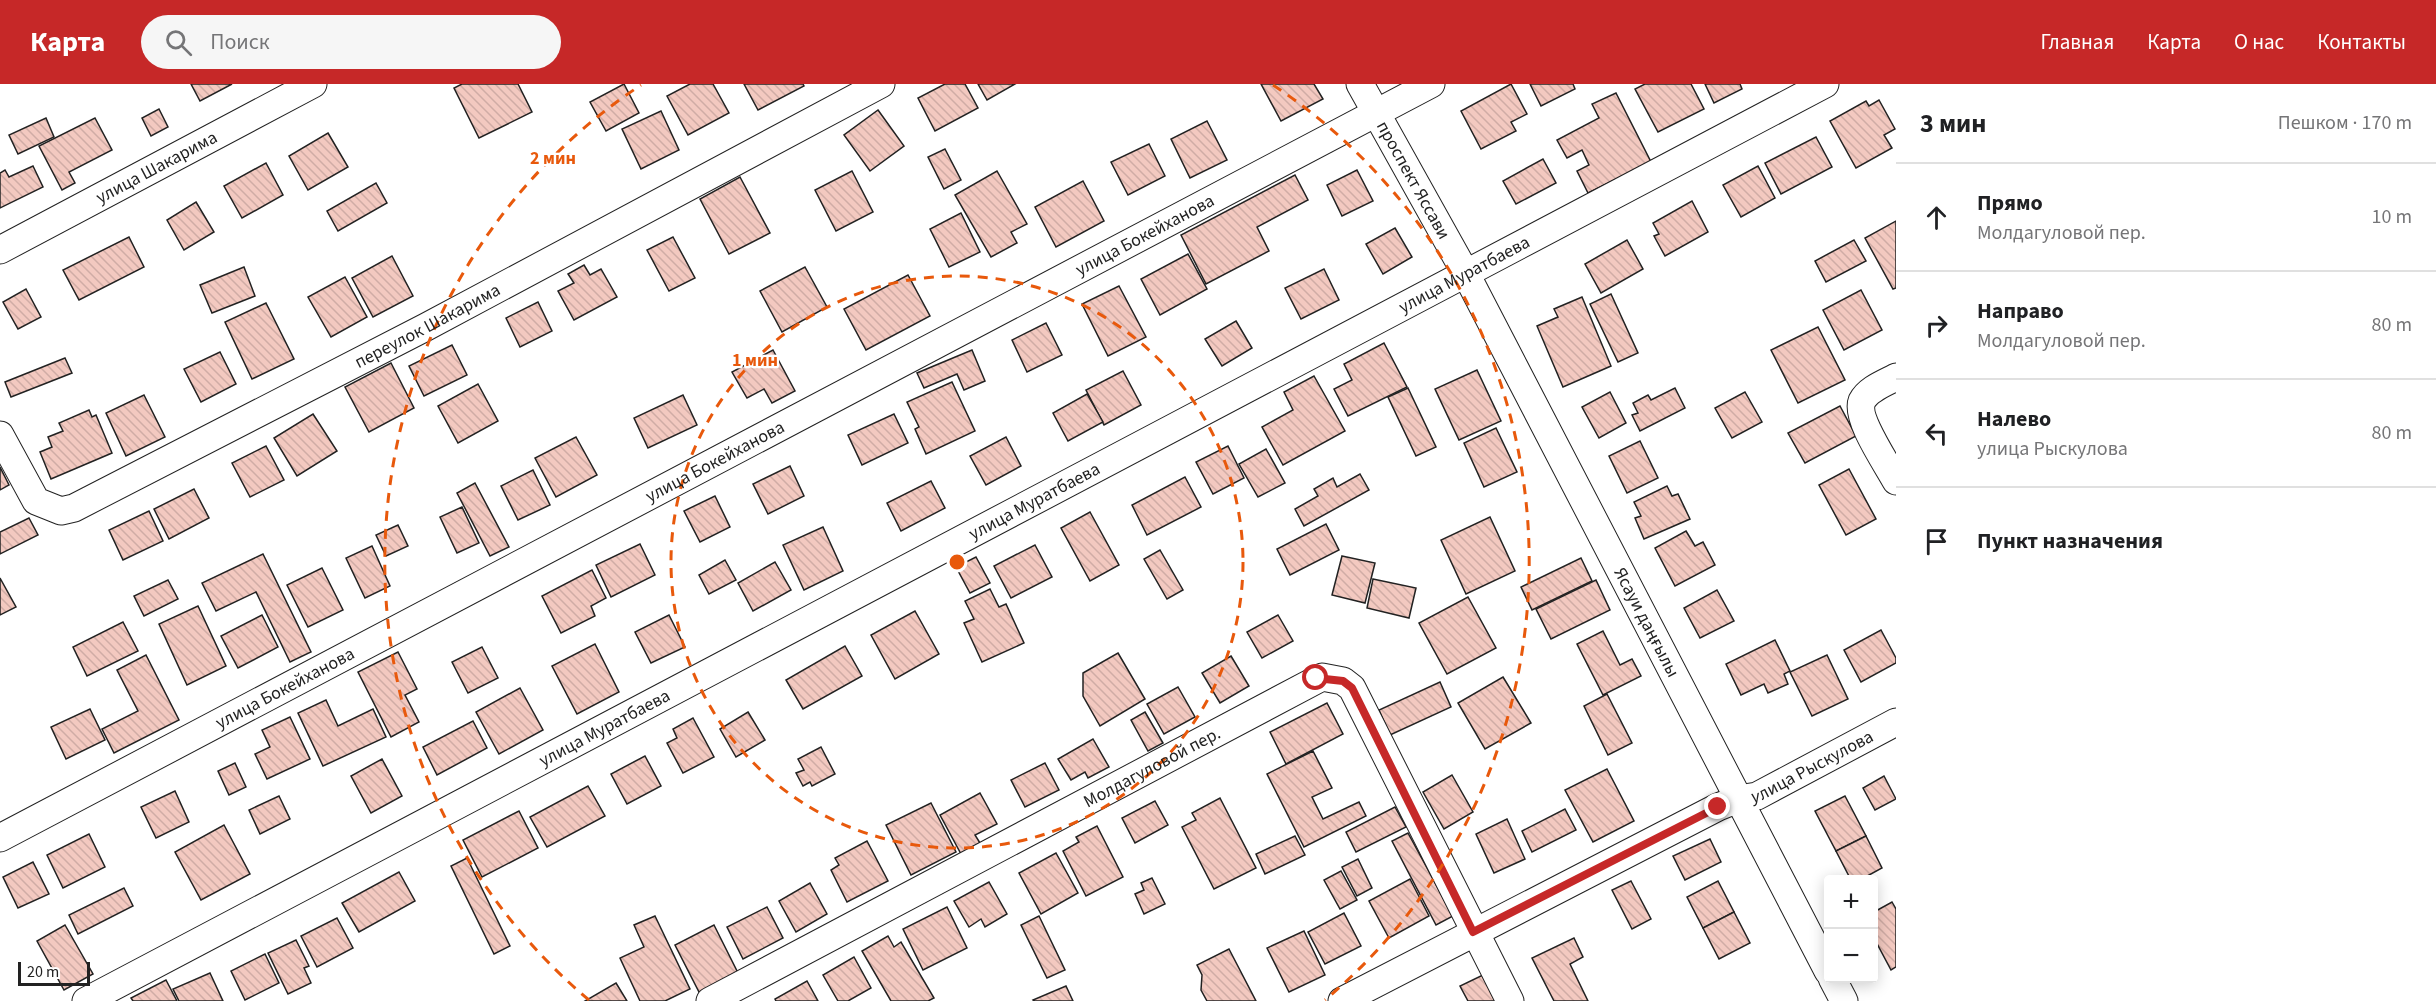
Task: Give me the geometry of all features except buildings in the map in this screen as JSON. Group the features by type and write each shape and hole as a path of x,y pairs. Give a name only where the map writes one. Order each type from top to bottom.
{"street":[{"name":"улица Шакарима","path":"0,250 313,84"},
{"name":"переулок Шакарима","path":"0,435 36,501 61,511 74,508 426,327 881,84"},
{"name":"проспект Яссави","path":"1360,84 1466,274"},
{"name":"улица Бокейханова","path":"0,838 1431,84"},
{"name":"улица Муратбаева","path":"86,1001 1826,84"},
{"name":"Ясауи даңғылы","path":"1466,274 1824,963"},
{"path":"1896,377 1871,391 1862,402 1862,418 1896,481"},
{"name":"Молдагуловой пер.","path":"710,1001 1322,677 1343,681 1352,688 1473,932 1510,1001"},
{"name":"улица Рыскулова","path":"1342,1001 1473,932 1738,799 1757,796 1772,789 1896,722"},
{"path":"1835,983 1844,1001"}],"route":[{"path":"1316,678 1343,681 1352,688 1473,932 1718,807"}]}
